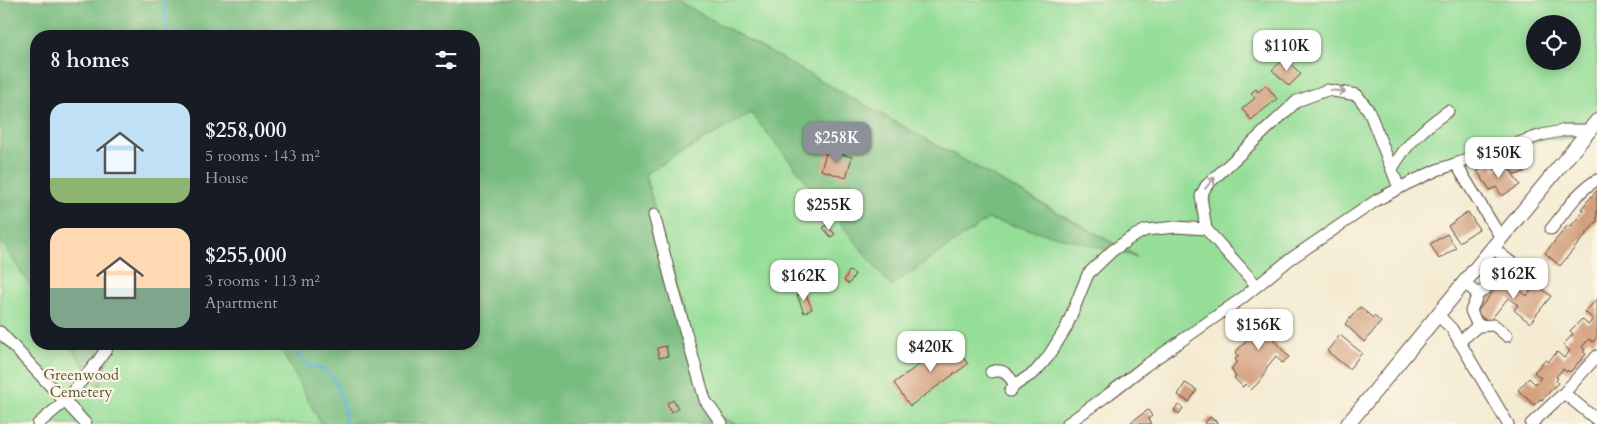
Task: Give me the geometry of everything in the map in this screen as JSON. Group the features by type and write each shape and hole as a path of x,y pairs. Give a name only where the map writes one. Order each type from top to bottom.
{"main road":[{"path":"1348,424 1593,126"}],"street":[{"path":"1257,286 1206,229 1202,196 1206,186 1297,101 1327,90 1357,95 1369,111 1399,188"},
{"path":"1392,169 1398,158 1421,131 1448,111"},
{"path":"1067,424 1144,366 1241,299 1289,260 1377,200 1437,170 1542,135 1593,126"},
{"path":"1456,164 1497,243 1508,260 1526,274"},
{"path":"1551,228 1582,192 1597,180"},
{"path":"654,215 705,400 722,424"},
{"path":"991,372 998,370 1009,376 1013,388 1035,372 1048,357 1066,328 1088,274 1112,251 1132,237 1146,230 1176,227 1206,229"},
{"path":"1478,326 1471,311 1478,294 1485,289 1508,260"},
{"path":"1464,283 1478,294"},
{"path":"1438,315 1452,329 1508,424"},
{"path":"1459,342 1478,326 1494,325 1507,336"},
{"path":"0,332 86,424"},
{"path":"38,424 64,402 106,350"},
{"path":"1531,424 1564,394 1597,356"},
{"path":"1564,394 1597,420"}],"green space":[{"name":"Greenwood Cemetery","path":"0,0 30,30 30,350 440,350 531,424 0,424"},
{"path":"0,0 676,0 1137,257 988,219 891,286 751,113 645,174 712,412 736,424 321,424 281,350 480,350 480,30 30,30 30,285 0,240"},
{"path":"676,0 1597,0 1597,131 1580,138 1541,140 1411,180 1340,225 1071,424 736,424 712,412 645,174 751,113 891,286 988,219 1135,255"},
{"path":"73,350 111,350 99,388"}],"building":[{"path":"1285,58 1301,74 1289,86 1272,70"},
{"path":"1266,85 1277,99 1251,120 1242,109 1255,98 1251,93 1256,89 1258,92"},
{"path":"827,150 852,157 846,178 821,170"},
{"path":"1524,156 1527,168 1524,172 1515,175 1509,161"},
{"path":"1505,163 1520,185 1502,196 1496,187 1490,190 1477,171 1492,165 1495,170"},
{"path":"1597,190 1597,221 1560,266 1545,253 1568,225 1570,227 1584,211 1581,209"},
{"path":"1468,212 1479,229 1459,242 1448,226"},
{"path":"826,225 835,234 831,237 823,228"},
{"path":"1447,234 1456,248 1439,259 1430,244"},
{"path":"849,271 855,274 849,284 844,281"},
{"path":"1508,273 1520,282 1516,287 1527,296 1536,284 1551,296 1530,323 1514,310 1518,305 1508,298 1489,322 1476,313"},
{"path":"821,280 823,284 812,289 810,286"},
{"path":"805,292 812,309 804,313 797,295"},
{"path":"1597,299 1597,337 1593,342 1589,339 1582,347 1585,350 1583,352 1586,354 1570,372 1563,369 1556,377 1558,378 1556,381 1558,383 1542,400 1540,399 1534,405 1518,390 1529,378 1535,384 1541,378 1534,372 1545,360 1548,362 1557,352 1564,358 1570,351 1563,345 1573,334 1570,331 1582,319 1588,325 1593,319 1585,312"},
{"path":"1360,307 1381,322 1364,342 1345,324"},
{"path":"1264,308 1281,312 1274,341 1289,357 1282,363 1276,356 1267,367 1263,378 1251,390 1245,384 1243,387 1234,378 1236,377 1231,369 1237,362 1235,359 1239,356 1235,353 1248,339 1245,336 1251,330 1254,333 1258,329"},
{"path":"1340,335 1362,353 1349,369 1327,351"},
{"path":"951,341 968,364 910,406 894,383"},
{"path":"666,346 668,356 659,358 657,348"},
{"path":"1185,383 1197,390 1189,402 1178,395"},
{"path":"674,400 678,409 671,412 667,403"},
{"path":"1178,405 1183,408 1179,414 1174,410"},
{"path":"1148,410 1152,416 1148,419 1151,424 1133,424 1131,422"},
{"path":"1210,417 1219,424 1204,424"}],"waterway":[{"path":"164,0 167,30"},
{"path":"294,350 310,367 328,372 337,385 344,410 345,424"}]}
